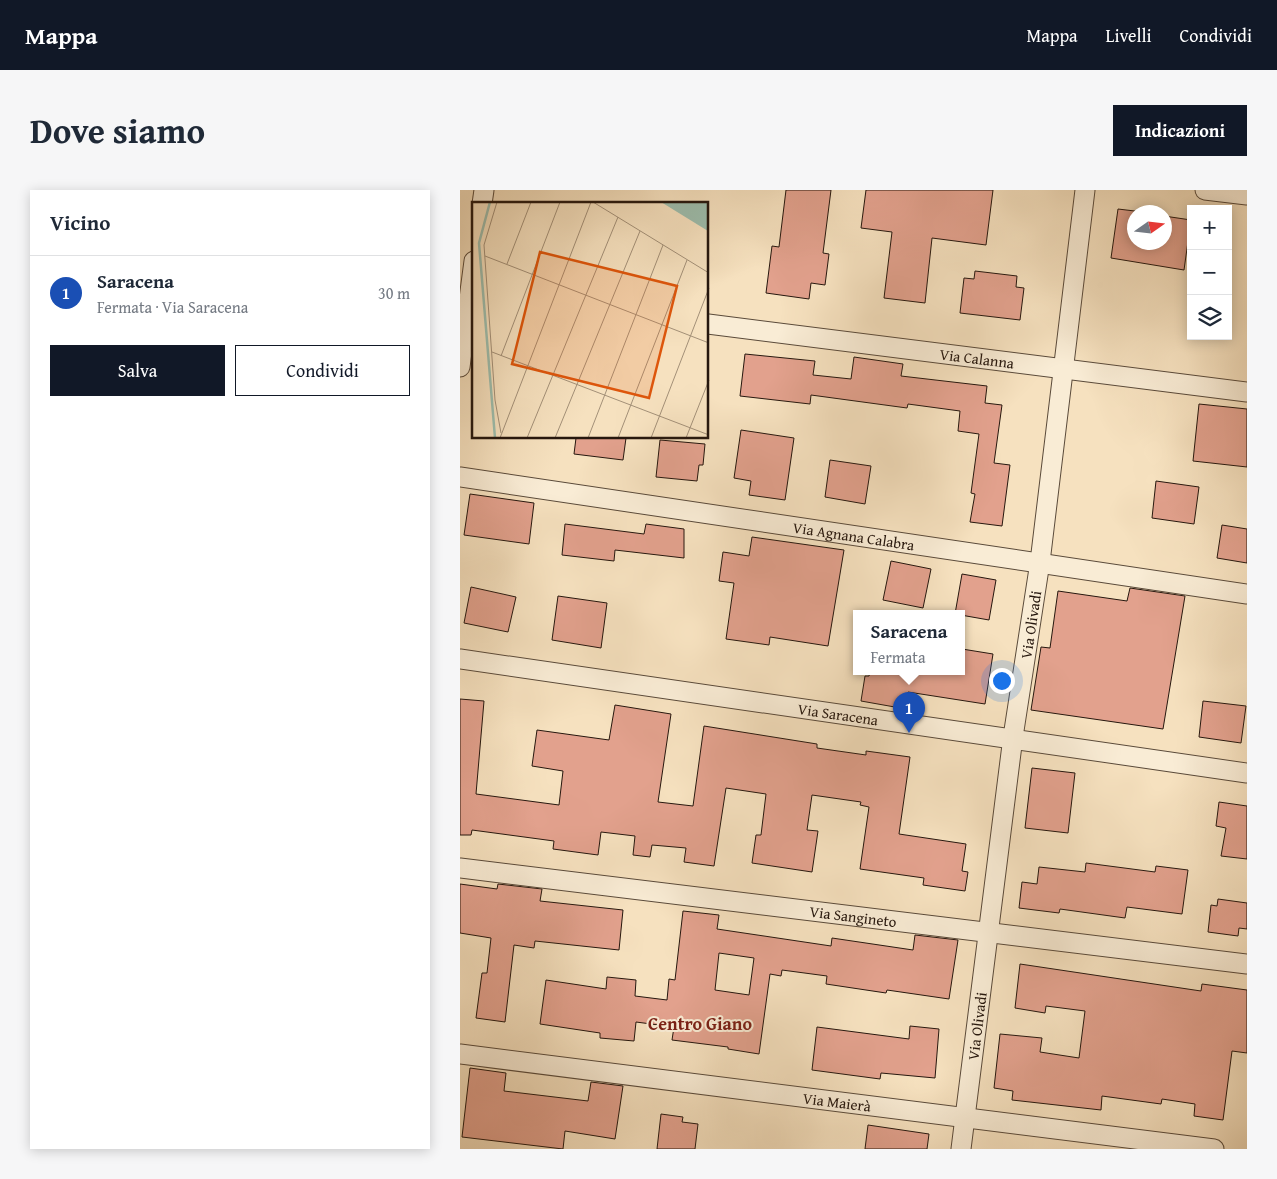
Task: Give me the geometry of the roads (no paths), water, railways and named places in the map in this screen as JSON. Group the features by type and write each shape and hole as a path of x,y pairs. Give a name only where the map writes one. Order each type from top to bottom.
{"street":[{"name":"Via Olivadi","path":"961,1149 1013,738 1040,562 1085,190"},
{"path":"1205,190 1247,195"},
{"path":"460,367 472,272"},
{"name":"Via Calanna","path":"709,324 1247,392"},
{"name":"Via Agnana Calabra","path":"460,477 1247,594"},
{"name":"Via Saracena","path":"460,658 1247,773"},
{"name":"Via Sangineto","path":"460,868 988,934 1247,964"},
{"name":"Via Maierà","path":"460,1054 1214,1149"}],"place":[{"name":"Saracena","path":"909,733"}],"district":[{"name":"Centro Giano","path":"700,1023"}]}
